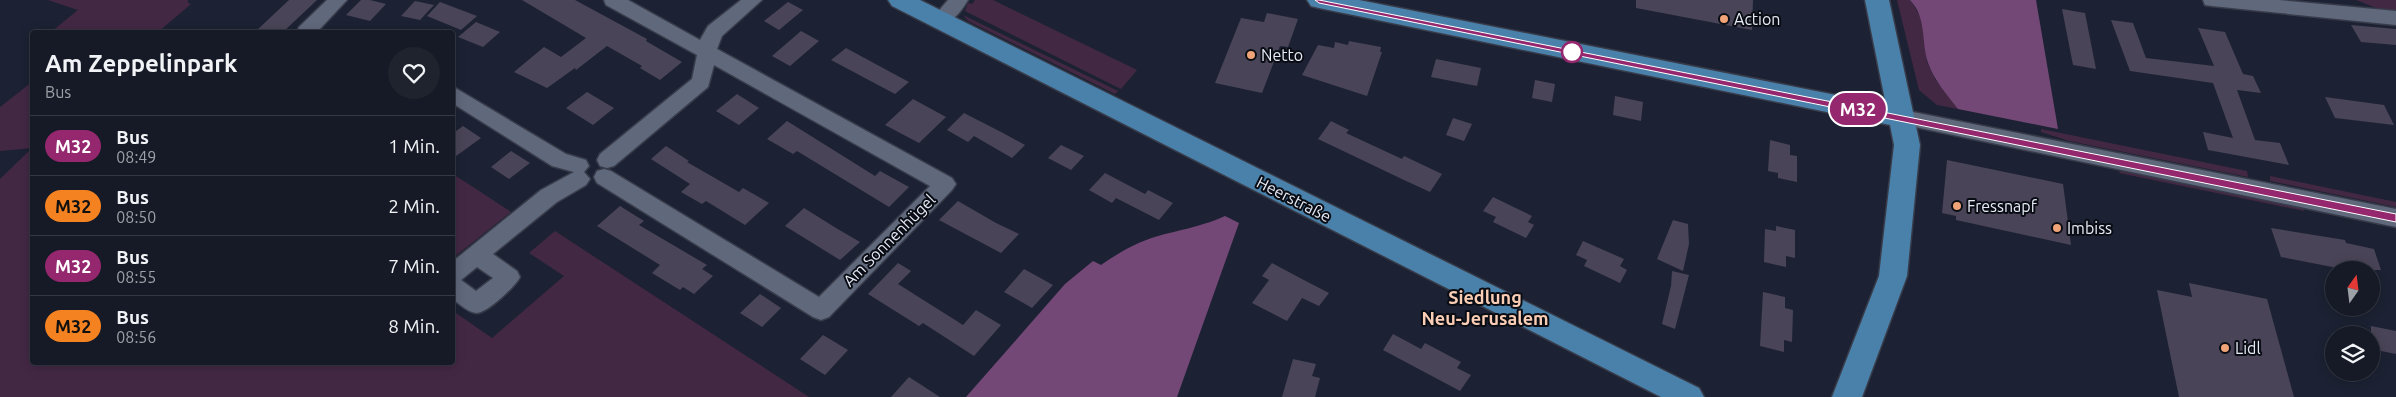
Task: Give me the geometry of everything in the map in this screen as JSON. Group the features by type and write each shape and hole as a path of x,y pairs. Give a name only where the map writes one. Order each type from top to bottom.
{"main road":[{"name":"Heerstraße","path":"900,0 1689,397"},
{"path":"1319,0 1903,118"},
{"path":"1847,397 1893,276 1907,145 1903,118 1877,0"}],"street":[{"path":"308,30 338,0"},
{"path":"613,0 705,52"},
{"path":"455,95 579,172 590,182 701,82 705,52 710,38 715,31 753,0"},
{"path":"939,21 959,0"},
{"path":"2212,0 2396,18"},
{"name":"Am Sonnenhügel","path":"606,169 821,310 945,184 705,52"},
{"path":"1903,118 2396,218"},
{"path":"455,273 579,172"},
{"path":"455,288 477,304 509,277 477,255"}],"shaded area":[{"path":"48,0 188,0 188,3 191,4 160,30 53,30 78,10"},
{"path":"975,0 993,0 1137,70 1121,89 965,11 968,3 972,4"},
{"path":"1897,0 1910,0 1912,2 1923,22 1927,62 1935,79 1958,109 1937,105 1919,90"},
{"path":"1910,0 2036,0 2058,129 1958,109 1941,87 1928,63 1919,14"},
{"path":"2356,0 2396,0 2396,13 2384,11"},
{"path":"963,15 1118,91 1115,94 968,21"},
{"path":"30,84 30,148 0,151 0,107"},
{"path":"2041,129 2247,171 2248,177 2069,141 2041,132"},
{"path":"30,150 30,365 455,365 455,312 492,338 564,276 529,253 555,231 809,397 0,397 0,179"},
{"path":"2121,169 2303,207 2304,211 2119,173"},
{"path":"455,175 511,212 455,256"},
{"path":"2270,176 2396,202 2396,207 2270,181"},
{"path":"1225,216 1239,223 1177,397 966,397 1065,284 1093,261 1101,265 1148,239"}],"building":[{"path":"289,0 317,0 285,30 257,30"},
{"path":"361,0 386,4 370,21 346,15"},
{"path":"522,0 575,0 647,39 646,41 682,62 660,80 640,68 642,66 607,46 576,70 575,68 547,88 514,72 544,47 561,57 586,38"},
{"name":"Action","path":"1636,0 1753,0 1752,30 1636,8"},
{"path":"415,1 434,5 420,20 401,16"},
{"path":"440,2 477,16 461,30 427,16"},
{"path":"788,2 803,10 779,30 764,21"},
{"path":"2062,9 2085,13 2096,69 2073,65"},
{"name":"Netto","path":"1267,13 1298,19 1288,47 1280,46 1262,93 1215,83 1241,18 1264,22"},
{"path":"2111,20 2133,23 2146,58 2214,66 2198,28 2225,32 2243,74 2253,76 2261,93 2237,90 2255,140 2280,143 2289,165 2208,150 2203,132 2233,138 2213,83 2130,71"},
{"path":"476,22 500,32 483,47 458,37"},
{"path":"2351,25 2396,29 2396,45 2361,42"},
{"path":"801,31 819,41 790,66 772,56"},
{"path":"1349,41 1381,47 1380,52 1382,52 1367,96 1302,75 1318,45 1334,48 1335,42 1348,45"},
{"path":"846,48 909,82 895,94 831,60"},
{"path":"1436,59 1481,68 1477,86 1431,77"},
{"path":"1535,80 1555,84 1552,102 1532,98"},
{"path":"587,92 614,108 593,125 566,108"},
{"path":"737,94 759,108 739,125 716,111"},
{"path":"1615,96 1643,102 1641,121 1613,115"},
{"path":"2325,97 2384,105 2394,125 2335,118"},
{"path":"913,99 946,117 919,143 885,125"},
{"path":"964,113 1025,145 1012,158 974,136 968,142 947,130"},
{"path":"1453,118 1472,124 1464,141 1446,135"},
{"path":"787,121 875,176 880,171 909,187 889,207 797,151 793,154 767,139"},
{"path":"1331,121 1349,130 1346,133 1402,159 1404,156 1442,174 1430,192 1318,139"},
{"path":"463,126 481,138 455,157 455,132"},
{"path":"1770,140 1790,145 1790,155 1797,156 1797,182 1778,178 1778,173 1768,171"},
{"path":"1061,145 1084,156 1071,170 1048,158"},
{"path":"666,146 689,161 687,162 739,192 743,188 769,203 745,225 706,201 702,204 681,192 690,184 651,159"},
{"path":"511,151 530,163 509,179 491,167"},
{"path":"1947,160 2063,184 2071,245 1956,220 1956,216 1942,213"},
{"path":"1105,173 1145,194 1148,190 1173,203 1159,220 1116,198 1112,203 1089,190"},
{"path":"1493,197 1532,216 1528,222 1534,225 1526,238 1493,222 1496,217 1483,211"},
{"path":"958,201 1019,234 1001,253 939,220"},
{"path":"620,206 644,221 639,225 707,265 702,269 713,276 694,294 683,287 680,290 652,273 660,265 597,226"},
{"path":"804,208 860,242 840,260 785,226"},
{"path":"1673,220 1688,224 1689,244 1683,271 1657,259"},
{"path":"1776,226 1795,230 1795,258 1786,256 1786,267 1764,262 1765,229 1776,231"},
{"path":"2271,228 2345,240 2346,243 2374,249 2378,261 2325,261 2325,266 2281,257"},
{"path":"1583,241 1624,259 1620,266 1627,270 1620,283 1584,266 1587,260 1576,255"},
{"path":"898,263 911,271 898,284 963,325 976,310 1001,325 974,356 923,323 919,326 868,294"},
{"path":"1272,263 1329,293 1319,306 1302,298 1287,321 1252,303 1269,280 1262,276"},
{"path":"1024,269 1053,285 1032,308 1004,292"},
{"path":"1672,271 1689,275 1675,329 1662,324 1671,286"},
{"name":"Lidl","path":"2189,283 2267,299 2294,397 2179,397 2157,290 2192,297"},
{"path":"1763,292 1785,297 1785,308 1793,310 1792,342 1784,340 1784,352 1760,346"},
{"path":"760,294 781,308 762,327 740,313"},
{"path":"2380,328 2396,331 2396,354 2380,351"},
{"path":"1393,334 1421,349 1425,343 1461,362 1457,368 1471,375 1460,391 1383,350"},
{"path":"823,335 848,350 825,375 800,359"},
{"path":"1293,359 1316,364 1312,376 1320,378 1315,397 1282,397"},
{"path":"909,377 940,397 891,397"}],"bus line":[{"name":"M32","path":"1319,0 2396,218"}],"place":[{"name":"Action","path":"1724,19"},
{"name":"Netto","path":"1251,55"},
{"name":"Fressnapf","path":"1957,206"},
{"name":"Imbiss","path":"2057,228"},
{"name":"Lidl","path":"2225,348"}],"district":[{"name":"Siedlung Neu-Jerusalem","path":"1485,307"}]}
